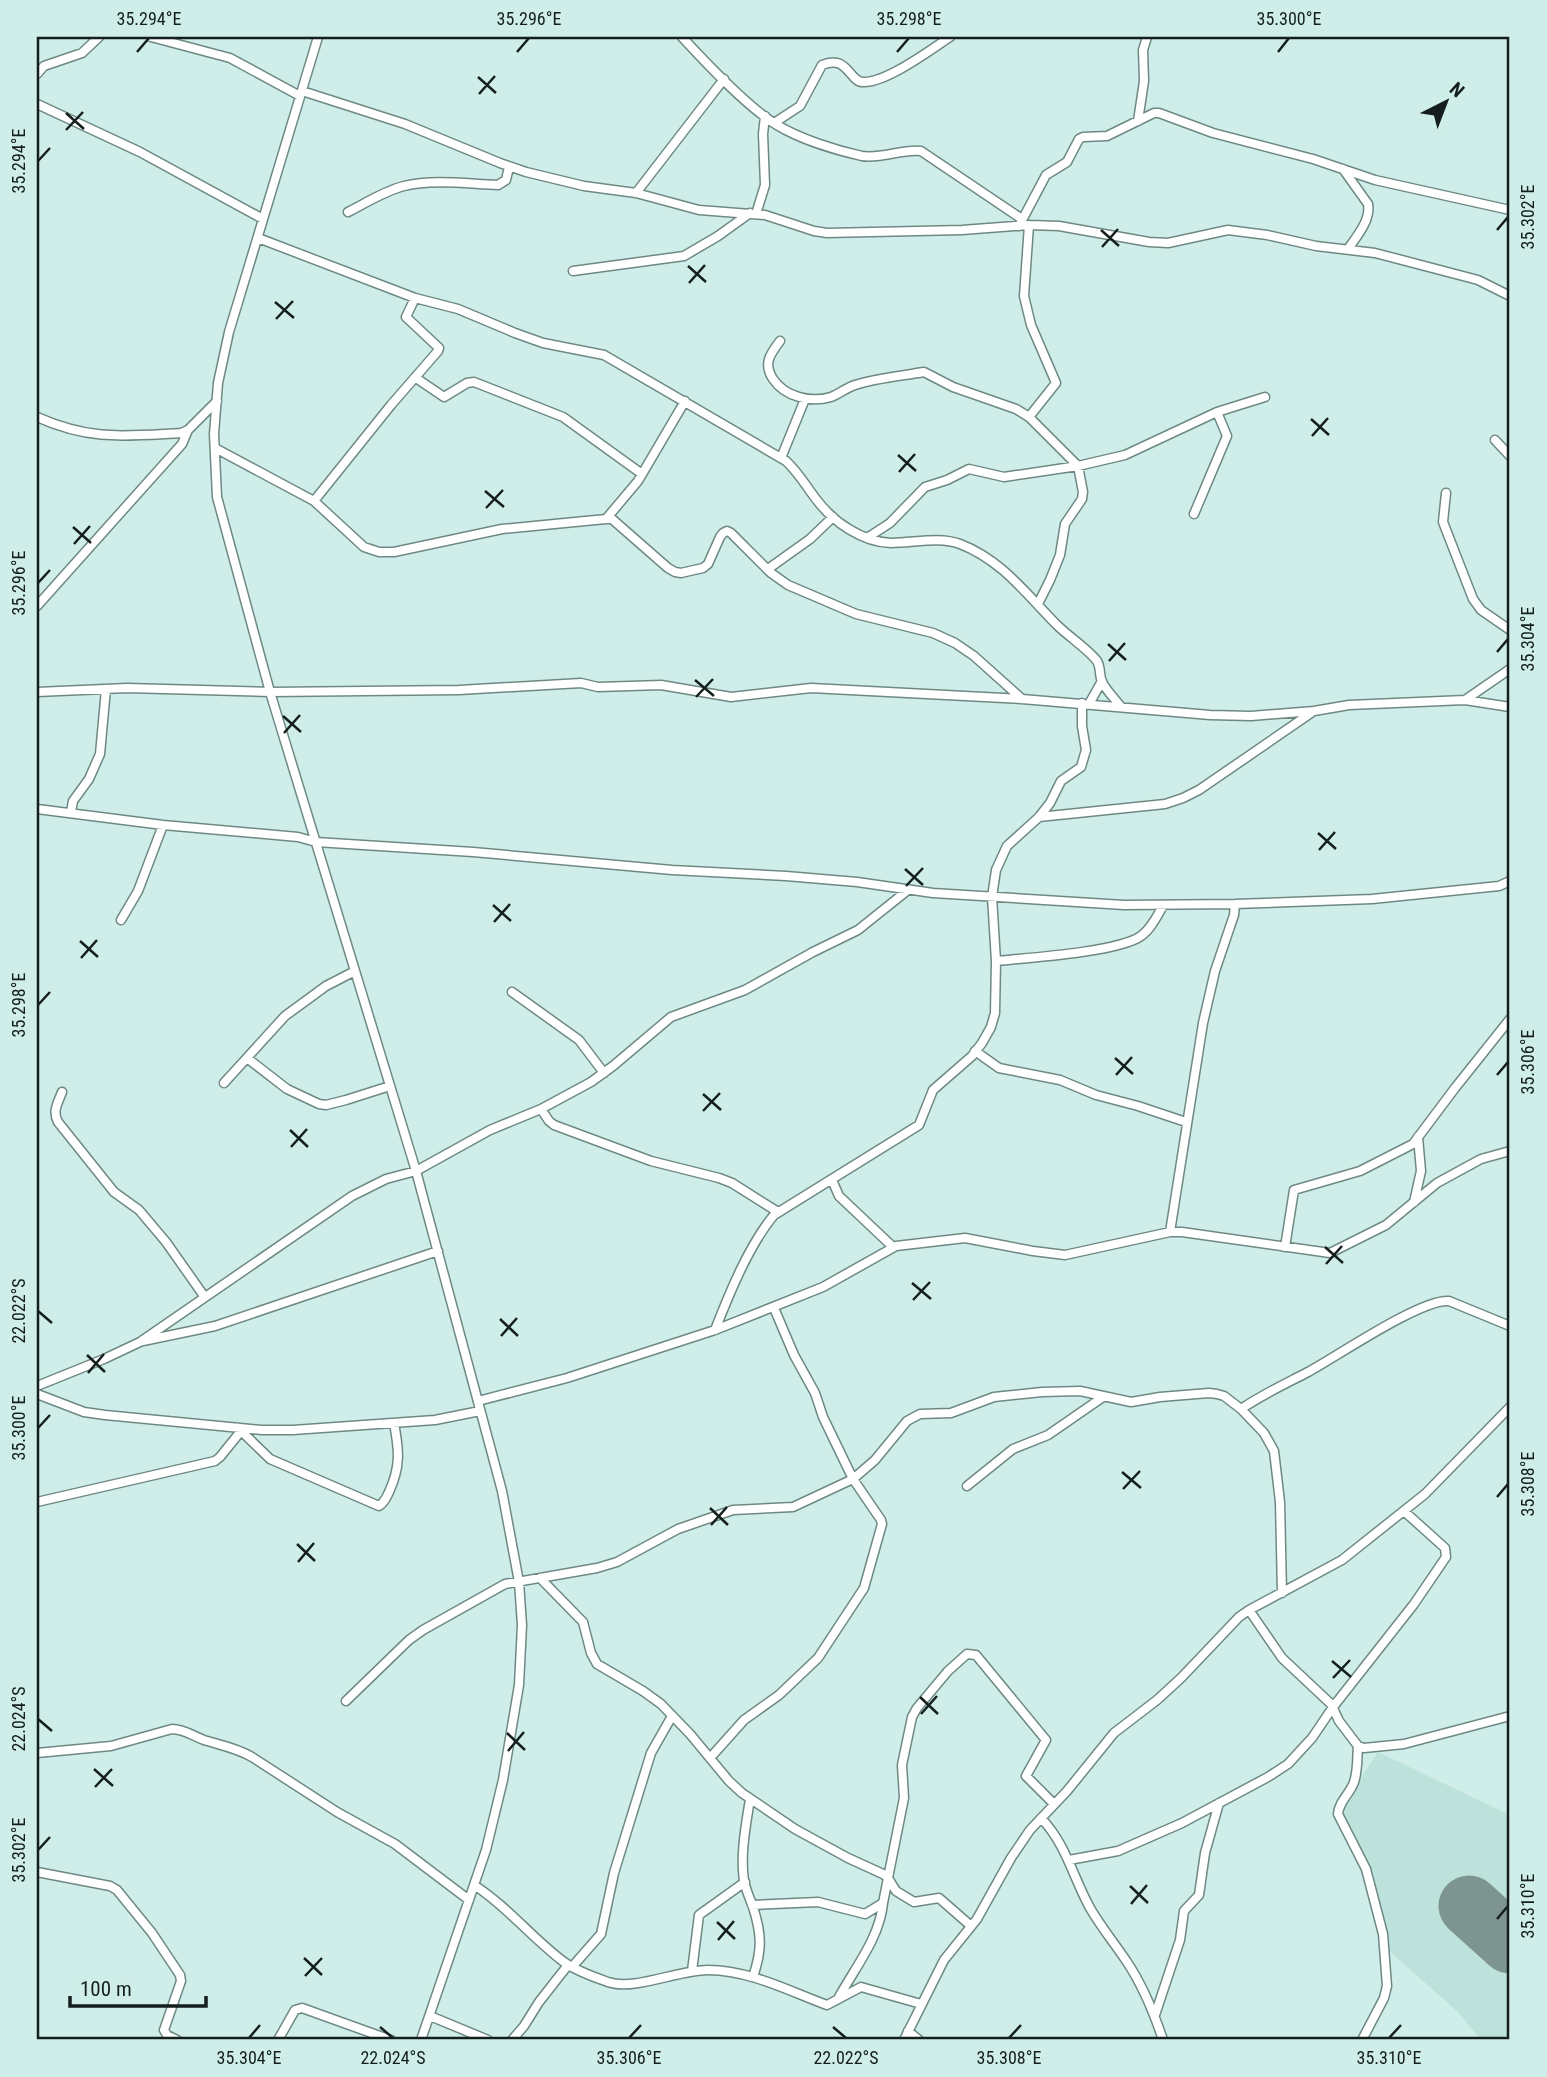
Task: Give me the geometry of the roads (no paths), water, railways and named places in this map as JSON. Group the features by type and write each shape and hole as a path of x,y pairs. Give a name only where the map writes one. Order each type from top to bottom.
{"street":[{"path":"37,74 44,66 82,52 99,37"},
{"path":"151,37 230,58 301,94 405,124 509,167 584,186 636,193 699,210 753,213 814,232 962,230 1023,223 1069,227 1168,243 1228,230 1316,247 1375,253 1478,280 1510,296"},
{"path":"318,37 229,332 218,383 215,448 217,497 270,692 416,1171 502,1491 519,1582 522,1625 519,1685 503,1780 486,1850 421,2040"},
{"path":"682,37 774,124 811,140 863,156 921,151 1023,223"},
{"path":"774,124 800,106 822,65 836,63 849,70 857,80 869,81 898,71 950,37"},
{"path":"1138,121 1144,81 1143,50 1147,37"},
{"path":"636,193 724,79"},
{"path":"37,104 140,152 263,219"},
{"path":"1029,416 1056,383 1031,325 1024,296 1023,223 1046,175 1068,162 1079,139 1083,137 1107,136 1159,113 1213,133 1314,159 1375,180 1510,210"},
{"path":"573,271 677,259 753,213 765,185 762,134 765,116"},
{"path":"348,212 386,192 404,186 422,183 498,185 506,180 509,167"},
{"path":"1343,169 1364,197 1369,209 1360,232 1348,249"},
{"path":"258,237 415,298 458,309 543,343 604,355 780,458 795,470 817,501 847,528 880,542 944,540 985,556 1012,576 1057,625 1098,662 1102,681 1121,707"},
{"path":"314,501 439,349 407,317 415,298"},
{"path":"780,341 769,355 767,368 786,393 805,399 829,398 856,385 924,372 953,387 1029,416 1078,466 1083,492 1082,499 1065,524 1060,555 1038,604"},
{"path":"415,378 444,397 467,383 474,382 563,417 642,474"},
{"path":"867,538 890,523 925,487 969,470 1004,477 1078,466 1125,455 1217,412 1265,397"},
{"path":"780,458 805,399"},
{"path":"37,417 59,427 102,436 181,433 217,401"},
{"path":"606,519 638,481 685,401"},
{"path":"1194,514 1227,436 1217,412"},
{"path":"37,606 181,444 188,429"},
{"path":"1495,440 1510,456"},
{"path":"215,448 314,501 364,547 379,552 394,552 502,528 612,519 668,568 681,573 708,564 720,537 727,531 788,585 844,610 933,633 955,643 974,656 1022,699"},
{"path":"1446,493 1443,522 1473,599 1482,610 1510,630"},
{"path":"768,569 810,539 833,517"},
{"path":"1465,700 1510,669"},
{"path":"715,1330 733,1287 770,1220 778,1212 919,1125 933,1090 975,1051 990,1027 995,1013 996,961 992,897 996,870 1007,846 1039,817 1056,788 1080,767 1086,750 1082,726 1086,704 1102,681"},
{"path":"38,693 106,689 270,692 459,690 581,683 598,687 661,685 731,697 811,688 1022,699 1210,715 1251,716 1349,705 1465,700 1510,706"},
{"path":"71,812 73,801 89,779 100,754 106,689"},
{"path":"1039,817 1165,804 1183,798 1314,711"},
{"path":"37,809 163,825 298,837 316,842 473,852 672,870 786,876 857,882 908,890 1124,905 1372,899 1499,886 1510,881"},
{"path":"121,920 138,891 163,825"},
{"path":"37,1386 140,1342 352,1196 379,1182 416,1171 489,1130 541,1109 604,1073 671,1017 745,990 858,930 908,890"},
{"path":"1170,1232 1203,1023 1235,904"},
{"path":"996,961 1102,949 1128,943 1140,937 1150,927 1163,906"},
{"path":"224,1083 285,1016 326,986 355,971"},
{"path":"512,992 579,1040 604,1073"},
{"path":"1285,1247 1294,1190 1372,1166 1408,1148 1510,1018"},
{"path":"975,1051 999,1068 1060,1080 1096,1095 1186,1122"},
{"path":"247,1058 287,1089 319,1104 346,1100 390,1086"},
{"path":"62,1092 55,1109 58,1122 117,1195 139,1210 205,1296"},
{"path":"541,1109 554,1125 651,1161 732,1183 778,1212"},
{"path":"1414,1202 1421,1171 1418,1137"},
{"path":"478,1401 567,1378 715,1330 823,1287 893,1247 904,1244 965,1238 1065,1255 1170,1232 1194,1233 1330,1253 1386,1225 1437,1183 1481,1159 1510,1151"},
{"path":"832,1180 839,1196 893,1247"},
{"path":"140,1342 215,1326 438,1251"},
{"path":"1241,1409 1262,1394 1438,1301 1449,1301 1510,1326"},
{"path":"710,1758 744,1720 779,1695 818,1658 864,1588 882,1524 853,1479 822,1418 815,1394 774,1308"},
{"path":"346,1701 397,1651 423,1630 505,1584 617,1562 678,1529 733,1510 793,1507 802,1504 853,1479 875,1460 907,1421 920,1414 951,1413 994,1397 1080,1391 1132,1402 1209,1392 1224,1396 1264,1433 1274,1451 1280,1502 1282,1593"},
{"path":"37,1394 84,1412 239,1429 293,1430 435,1420 480,1410"},
{"path":"967,1486 1013,1450 1048,1435 1103,1397"},
{"path":"904,2040 944,1960 986,1905 1011,1858 1030,1830 1114,1733 1181,1678 1238,1617 1342,1560 1405,1512 1426,1494 1510,1407"},
{"path":"239,1429 264,1455 276,1463 379,1506 385,1502 397,1475 394,1423"},
{"path":"37,1502 215,1461 239,1429"},
{"path":"1069,1860 1118,1851 1182,1823 1288,1764 1302,1752 1446,1557 1445,1548 1405,1512"},
{"path":"540,1578 583,1622 591,1653 597,1664 643,1691 672,1716 729,1781 750,1799 795,1829 888,1878 896,1891 914,1902 939,1898 971,1926"},
{"path":"1249,1610 1282,1658 1334,1707 1335,1715 1359,1746 1373,1748 1404,1744 1510,1716"},
{"path":"837,2000 880,1922 904,1798 901,1765 912,1717 916,1708 948,1671 967,1654 976,1655 1045,1740 1026,1776 1054,1804"},
{"path":"512,2040 570,1966 601,1934 614,1873 651,1753 672,1716"},
{"path":"37,1754 111,1745 181,1729 201,1739 242,1751 337,1812 396,1844 469,1900"},
{"path":"1359,1746 1355,1778 1340,1804 1338,1814 1366,1869 1383,1934 1387,1986 1380,2009 1363,2040"},
{"path":"750,1799 745,1835 744,1882 761,1939 760,1956 753,1977"},
{"path":"1155,2015 1180,1940 1184,1911 1199,1895 1205,1853 1219,1803"},
{"path":"1041,1818 1052,1830 1069,1860 1090,1907 1128,1963 1155,2015 1163,2040"},
{"path":"37,1872 110,1886 117,1890 144,1922 180,1975 181,1981 164,2030 167,2035 177,2040"},
{"path":"692,1971 699,1915 744,1882"},
{"path":"474,1885 497,1901 570,1966 610,1983 631,1985 692,1971 709,1970 738,1972 827,2004 861,1987 921,2004"},
{"path":"752,1905 818,1902 865,1914 883,1903"},
{"path":"865,1914 875,1934"},
{"path":"278,2040 295,2010 302,2007 391,2040"},
{"path":"430,2016 488,2040"},
{"path":"908,2031 919,2040"}]}
